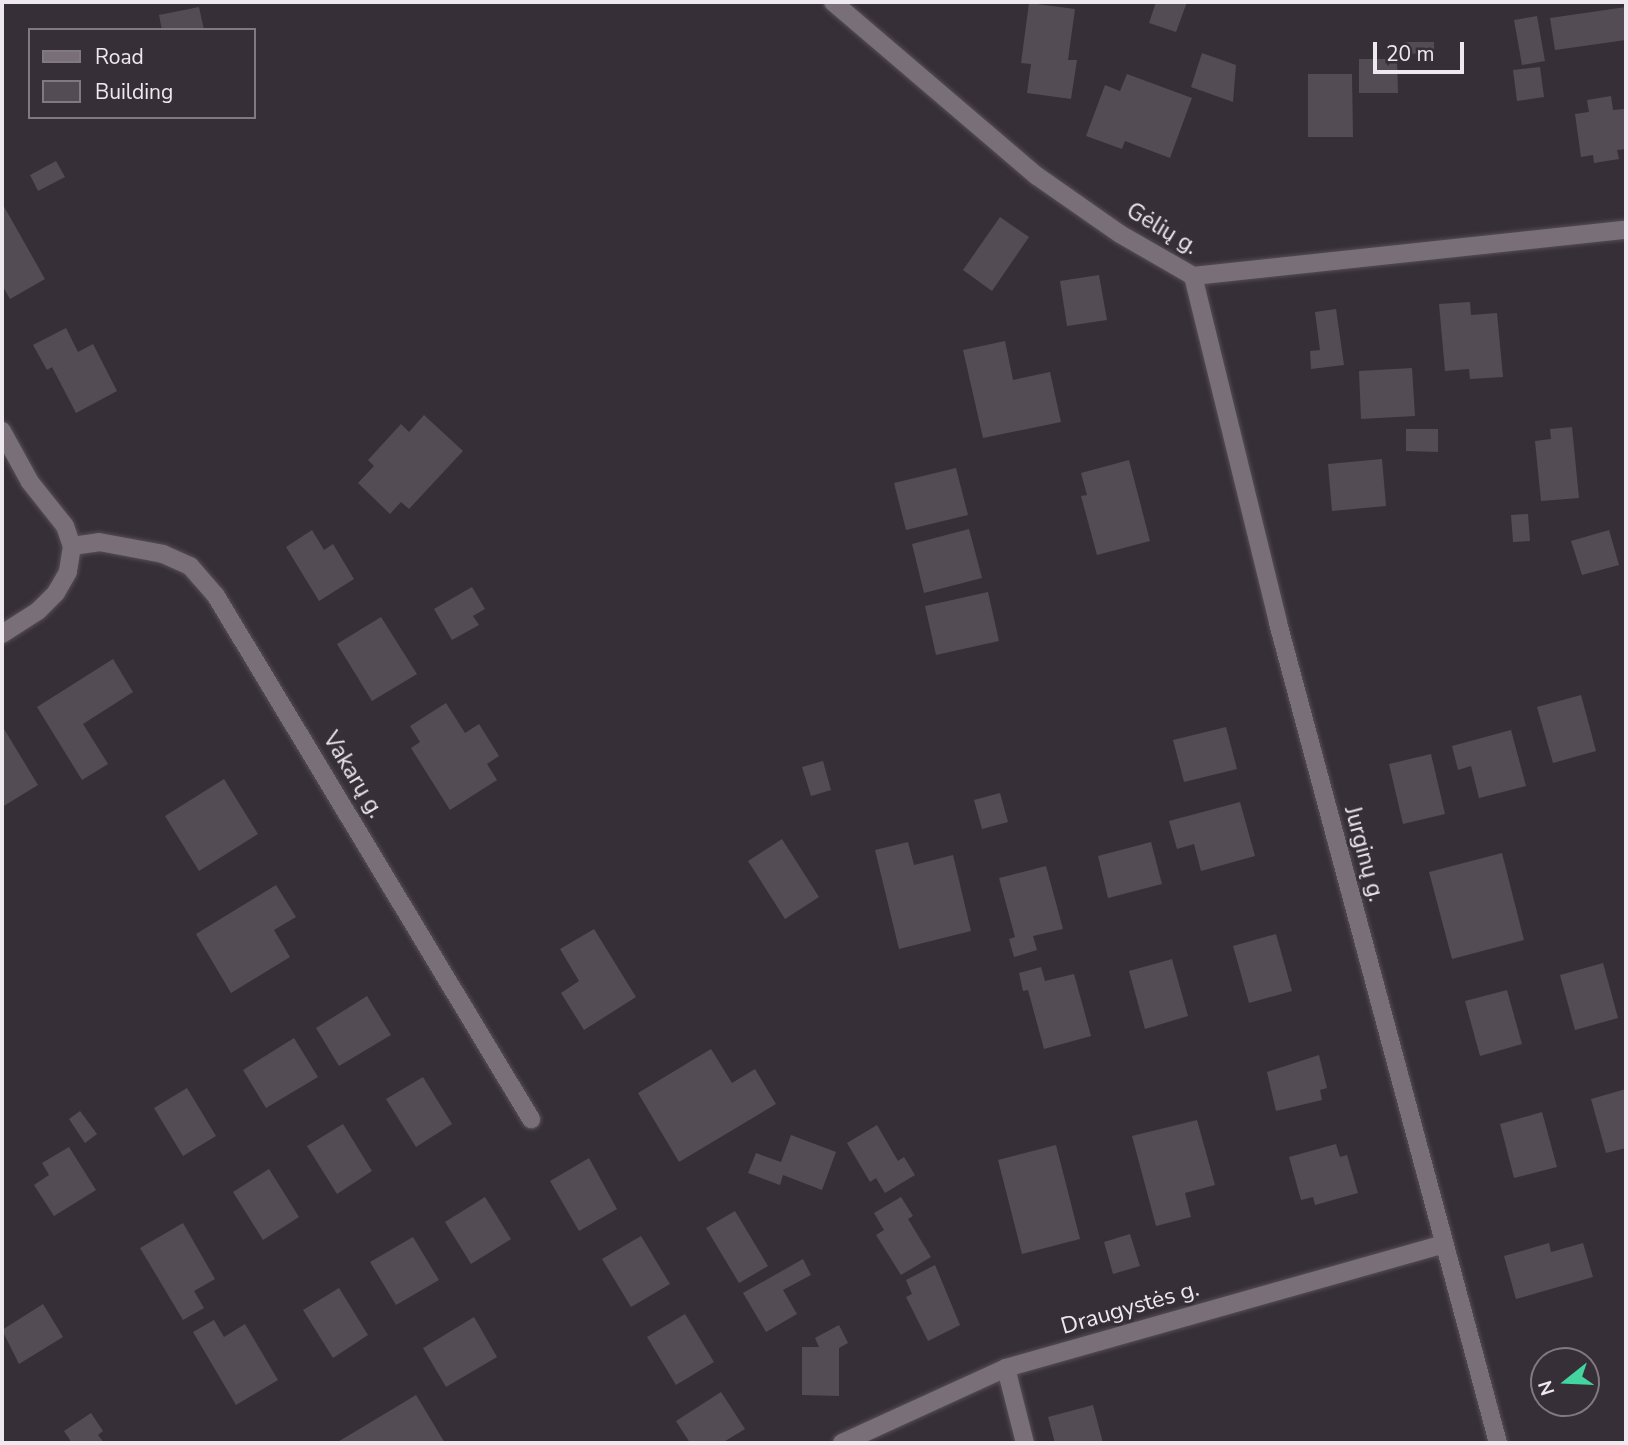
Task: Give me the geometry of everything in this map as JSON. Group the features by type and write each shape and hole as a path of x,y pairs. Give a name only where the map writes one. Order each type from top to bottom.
{"street":[{"name":"Gėlių g.","path":"833,2 925,85 1037,176 1119,234 1193,276 1626,230"},
{"name":"Jurginų g.","path":"1193,276 1241,480 1441,1245 1498,1443"},
{"path":"2,431 30,482 65,526 72,546 68,572 56,593 38,611 2,634"},
{"name":"Vakarų g.","path":"72,546 99,542 163,554 190,566 216,596 531,1119"},
{"name":"Draugystės g.","path":"842,1443 1006,1368 1441,1245"},
{"path":"1006,1368 1025,1443"}],"building":[{"path":"1156,2 1187,2 1176,32 1149,23"},
{"path":"1029,3 1075,9 1068,60 1077,60 1071,99 1027,93 1031,64 1021,63"},
{"path":"199,7 204,28 162,28 159,15"},
{"path":"1626,7 1626,40 1555,50 1550,18"},
{"path":"1537,16 1545,61 1522,65 1514,20"},
{"path":"1405,42 1434,42 1434,53 1406,54"},
{"path":"1202,53 1236,65 1233,102 1191,87"},
{"path":"1359,59 1397,59 1398,93 1359,93"},
{"path":"1540,67 1544,97 1517,101 1513,70"},
{"path":"1127,74 1192,98 1170,158 1125,141 1122,149 1086,136 1105,85 1120,91"},
{"path":"1308,74 1352,74 1353,137 1308,137"},
{"path":"1611,96 1613,110 1624,109 1626,149 1617,150 1619,159 1594,163 1593,155 1581,157 1575,114 1589,112 1587,100"},
{"path":"56,161 65,177 38,191 30,175"},
{"path":"2,203 45,279 10,299 2,285"},
{"path":"1000,217 1029,237 992,291 963,270"},
{"path":"1099,275 1107,320 1067,326 1060,281"},
{"path":"1470,302 1471,315 1497,313 1503,377 1470,379 1469,369 1445,371 1439,304"},
{"path":"1336,309 1344,365 1311,369 1310,351 1320,350 1315,312"},
{"path":"66,328 78,352 93,344 117,391 76,413 52,367 47,370 33,345"},
{"path":"1005,341 1013,380 1050,372 1061,422 983,438 963,350"},
{"path":"1412,368 1415,416 1361,419 1359,371"},
{"path":"424,415 463,451 409,509 401,502 390,514 358,483 374,466 368,460 401,424 409,432"},
{"path":"1572,427 1579,498 1541,501 1535,441 1551,439 1550,429"},
{"path":"1406,429 1438,429 1438,452 1406,451"},
{"path":"1382,459 1386,506 1332,511 1328,464"},
{"path":"1129,460 1150,541 1097,555 1081,496 1087,495 1081,473"},
{"path":"956,468 968,515 906,530 894,483"},
{"path":"1528,514 1530,541 1513,542 1511,515"},
{"path":"969,529 982,578 924,593 912,544"},
{"path":"312,530 324,550 333,544 354,579 319,601 286,547"},
{"path":"1609,530 1619,565 1582,575 1571,541"},
{"path":"472,587 485,609 473,616 479,625 452,640 434,609"},
{"path":"988,592 999,641 936,655 925,606"},
{"path":"381,617 417,674 372,701 337,644"},
{"path":"113,659 133,692 83,724 108,764 82,780 37,707"},
{"path":"1581,695 1596,751 1553,763 1537,707"},
{"path":"446,703 465,733 479,724 499,756 487,764 497,780 450,810 411,748 420,742 410,726"},
{"path":"1226,727 1237,769 1184,782 1173,740"},
{"path":"4,729 38,785 2,807 2,731"},
{"path":"1511,730 1526,786 1479,798 1471,766 1458,770 1452,746"},
{"path":"1431,754 1445,814 1403,824 1389,764"},
{"path":"823,761 831,790 811,796 802,767"},
{"path":"224,779 258,834 199,871 165,816"},
{"path":"1000,793 1008,822 982,829 974,800"},
{"path":"1240,802 1255,856 1201,871 1194,844 1177,849 1169,821"},
{"path":"782,839 819,897 785,919 748,861"},
{"path":"908,842 914,865 953,855 971,931 899,949 875,850"},
{"path":"1151,842 1162,884 1108,898 1098,856"},
{"path":"1502,853 1524,940 1452,959 1429,872"},
{"path":"1046,866 1063,929 1033,936 1037,950 1014,957 1009,939 1015,937 999,878"},
{"path":"276,885 296,917 274,930 290,957 231,993 196,934"},
{"path":"594,929 636,997 584,1030 561,993 579,981 560,949"},
{"path":"1276,934 1292,991 1249,1003 1233,946"},
{"path":"1172,959 1188,1016 1145,1029 1129,971"},
{"path":"1603,963 1618,1018 1575,1030 1560,975"},
{"path":"1041,967 1045,981 1074,974 1091,1036 1044,1049 1028,990 1023,991 1019,973"},
{"path":"1507,990 1522,1044 1480,1056 1465,1001"},
{"path":"367,996 391,1035 339,1066 316,1028"},
{"path":"294,1038 318,1077 266,1108 243,1070"},
{"path":"711,1049 732,1083 755,1069 776,1104 679,1162 638,1093"},
{"path":"1319,1055 1327,1088 1320,1090 1322,1100 1276,1111 1267,1072"},
{"path":"423,1077 452,1124 416,1147 386,1099"},
{"path":"187,1088 216,1136 183,1156 154,1108"},
{"path":"1626,1089 1626,1148 1606,1153 1591,1099"},
{"path":"80,1111 97,1134 85,1143 69,1119"},
{"path":"1542,1112 1557,1167 1514,1178 1500,1124"},
{"path":"1197,1120 1215,1185 1185,1193 1191,1217 1156,1226 1132,1136"},
{"path":"343,1124 372,1171 337,1194 307,1146"},
{"path":"877,1125 898,1161 904,1157 915,1175 885,1193 876,1178 870,1182 847,1143"},
{"path":"791,1135 836,1152 822,1190 783,1175 780,1185 748,1173 756,1153 781,1162"},
{"path":"1336,1144 1340,1157 1347,1155 1358,1193 1315,1205 1313,1197 1301,1200 1289,1157"},
{"path":"1056,1145 1080,1239 1022,1254 998,1160"},
{"path":"69,1147 96,1190 54,1216 34,1185 49,1175 42,1163"},
{"path":"589,1158 617,1209 579,1231 550,1181"},
{"path":"269,1169 299,1217 263,1240 233,1192"},
{"path":"485,1197 511,1239 471,1264 445,1222"},
{"path":"901,1197 913,1216 908,1219 931,1257 901,1275 876,1235 884,1230 874,1213"},
{"path":"735,1211 768,1266 739,1283 706,1228"},
{"path":"183,1223 215,1279 194,1291 204,1308 183,1320 140,1248"},
{"path":"1130,1234 1140,1266 1113,1274 1104,1242"},
{"path":"641,1236 670,1284 631,1307 602,1259"},
{"path":"413,1237 439,1280 396,1305 370,1262"},
{"path":"1549,1243 1551,1252 1583,1243 1593,1277 1516,1299 1504,1256"},
{"path":"803,1259 811,1275 783,1290 797,1314 766,1332 743,1293"},
{"path":"935,1265 960,1325 928,1341 906,1297 912,1294 906,1280"},
{"path":"339,1288 368,1335 333,1358 303,1310"},
{"path":"43,1304 63,1337 19,1364 2,1330"},
{"path":"685,1314 714,1362 676,1385 647,1337"},
{"path":"474,1317 497,1357 446,1387 423,1348"},
{"path":"214,1320 224,1337 245,1324 278,1380 236,1405 193,1332"},
{"path":"839,1325 848,1343 839,1348 839,1396 802,1395 802,1347 819,1347 815,1338"},
{"path":"721,1392 745,1429 722,1443 690,1443 676,1421"},
{"path":"416,1395 445,1443 336,1443"},
{"path":"1093,1405 1103,1443 1055,1443 1048,1417"},
{"path":"91,1413 103,1431 98,1435 104,1443 72,1443 64,1431"}]}
